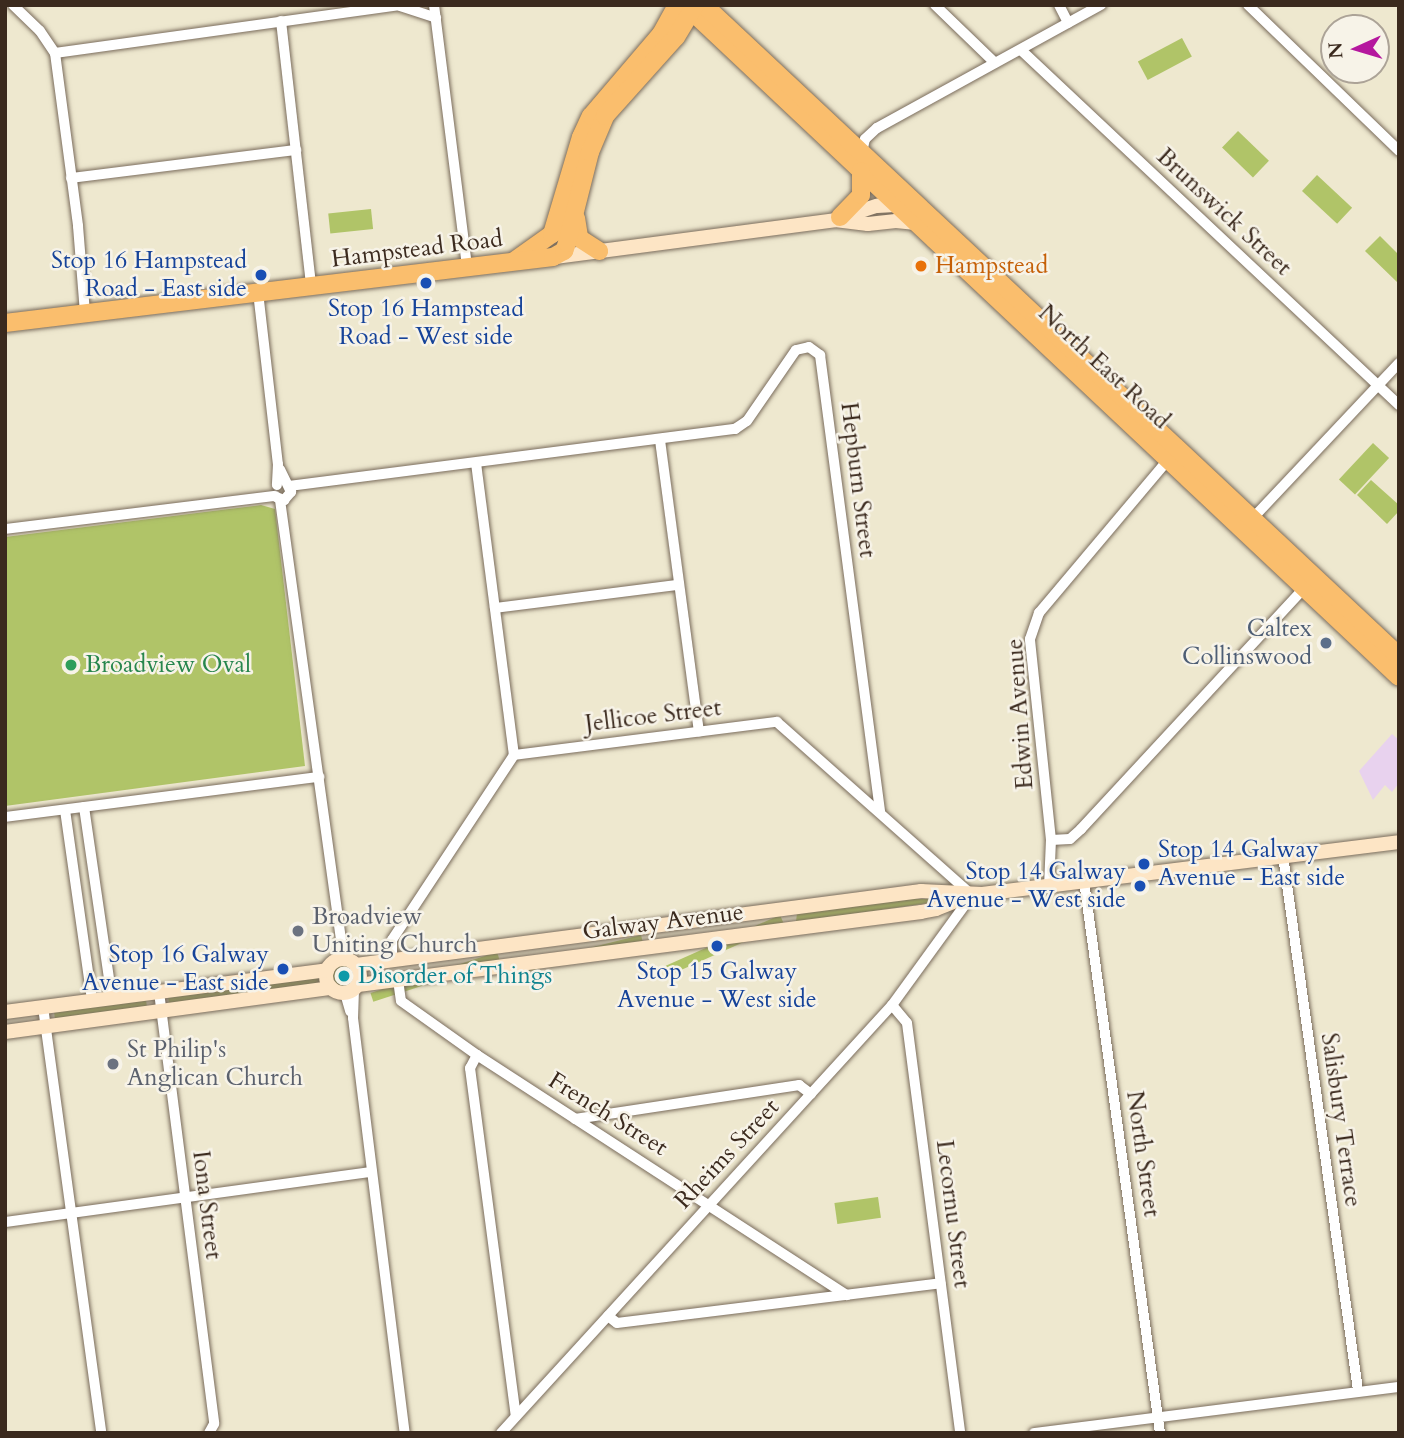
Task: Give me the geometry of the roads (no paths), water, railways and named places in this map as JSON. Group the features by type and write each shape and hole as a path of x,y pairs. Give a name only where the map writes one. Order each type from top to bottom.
{"highway":[{"name":"North East Road","path":"691,7 862,152 919,216 1167,461 1247,525 1399,656"},
{"path":"691,7 895,205 919,216"},
{"path":"553,257 564,251 590,152 605,116 676,37 691,7"},
{"path":"512,263 552,234 581,137 591,116 661,34 691,7"},
{"path":"838,218 861,195 861,172"},
{"path":"576,211 579,238 599,251"},
{"name":"North East Road","path":"919,216 1247,525 1304,588 1399,677"},
{"name":"Hampstead Road","path":"5,323 553,257"}],"street":[{"path":"13,5 40,31 55,52 85,313"},
{"path":"434,5 467,268"},
{"path":"935,5 995,63"},
{"path":"1059,5 1068,23"},
{"path":"862,152 864,141 871,132 1101,5"},
{"path":"1248,5 1399,150"},
{"path":"55,52 401,6 436,18"},
{"path":"281,21 311,286"},
{"name":"Brunswick Street","path":"1021,50 1399,405"},
{"path":"71,178 296,150"},
{"name":"Hampstead Road","path":"553,257 838,218 877,206 895,205"},
{"name":"Hampstead Road","path":"838,218 868,224 919,216"},
{"path":"258,292 343,960 360,977 347,989"},
{"name":"Hepburn Street","path":"5,529 256,497 303,485 735,429 747,421 796,350 809,347 820,355 880,811"},
{"path":"1247,525 1399,363"},
{"path":"660,440 699,731"},
{"name":"Edwin Avenue","path":"1049,887 1051,840 1030,639 1039,613 1167,461"},
{"path":"392,960 392,940 514,755 476,463"},
{"path":"495,608 678,585"},
{"path":"1051,840 1070,839 1081,830 1304,588"},
{"name":"Jellicoe Street","path":"514,755 777,722 972,895"},
{"path":"5,817 319,777"},
{"path":"84,807 112,998"},
{"path":"65,810 92,1000"},
{"name":"Galway Avenue","path":"5,1012 159,992 343,960 392,960 922,891 972,895 1049,887 1399,842"},
{"name":"Salisbury Terrace","path":"1283,856 1358,1390"},
{"name":"North Street","path":"1084,881 1160,1433"},
{"name":"Galway Avenue","path":"5,1032 921,912 972,895"},
{"name":"Rheims Street","path":"501,1433 892,1005 972,895"},
{"path":"343,960 327,981 347,989"},
{"name":"French Street","path":"398,980 401,1001 477,1055 847,1295"},
{"path":"347,989 353,1018 405,1433"},
{"name":"Iona Street","path":"159,992 211,1428"},
{"name":"Lecornu Street","path":"892,1005 907,1023 960,1433"},
{"path":"43,1007 101,1433"},
{"path":"477,1055 470,1068 516,1416"},
{"path":"576,1119 799,1085 811,1094"},
{"path":"5,1222 372,1172"},
{"path":"608,1316 617,1323 941,1283"},
{"path":"1034,1433 1358,1390 1399,1387"}],"place":[{"name":"Hampstead","path":"921,266"},
{"name":"Stop 16 Hampstead Road - East side","path":"261,275"},
{"name":"Stop 16 Hampstead Road - West side","path":"426,283"},
{"name":"Caltex Collinswood","path":"1326,643"},
{"name":"Broadview Oval","path":"71,665"},
{"name":"Stop 14 Galway Avenue - East side","path":"1144,864"},
{"name":"Stop 14 Galway Avenue - West side","path":"1140,886"},
{"name":"Broadview Uniting Church","path":"298,931"},
{"name":"Stop 15 Galway Avenue - West side","path":"717,946"},
{"name":"Stop 16 Galway Avenue - East side","path":"283,969"},
{"name":"Disorder of Things","path":"344,976"},
{"name":"St Philip's Anglican Church","path":"113,1064"}]}
